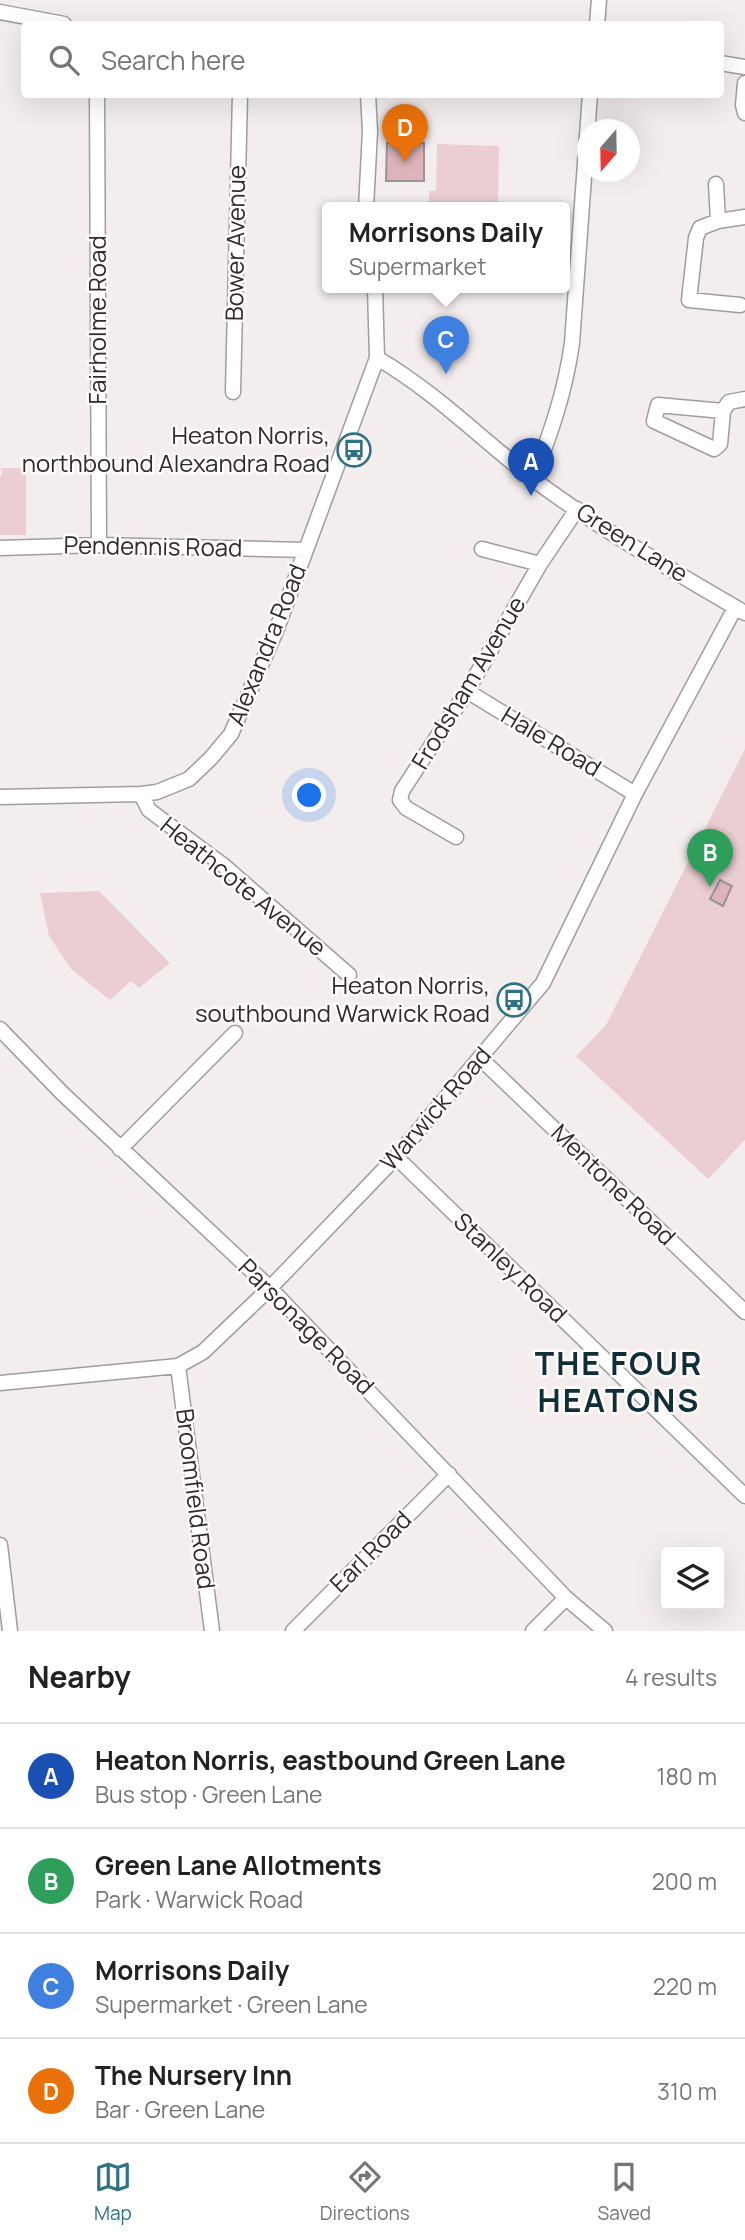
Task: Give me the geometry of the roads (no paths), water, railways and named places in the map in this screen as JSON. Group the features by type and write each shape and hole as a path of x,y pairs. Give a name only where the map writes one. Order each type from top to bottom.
{"street":[{"path":"597,21 599,0"},
{"path":"0,12 48,21"},
{"path":"724,64 745,67"},
{"path":"745,83 745,113"},
{"name":"Fairholme Road","path":"97,98 99,545"},
{"name":"Bower Avenue","path":"233,392 240,98"},
{"path":"366,202 370,131 368,98"},
{"path":"533,479 556,420 567,382 590,98"},
{"path":"716,184 718,221"},
{"path":"740,305 689,300 697,233 703,225 745,217"},
{"path":"375,293 377,358"},
{"name":"Green Lane","path":"377,358 430,394 533,479 740,611"},
{"name":"Alexandra Road","path":"0,797 158,792 189,779 211,758 231,734 276,631 377,358"},
{"path":"723,411 658,405 654,421 714,449 720,444 723,411 729,402 745,399"},
{"name":"Frodsham Avenue","path":"456,837 406,807 400,800 402,791 467,691 541,564 577,509"},
{"name":"Pendennis Road","path":"0,548 99,545 306,550"},
{"path":"482,549 541,564"},
{"name":"Warwick Road","path":"0,1383 178,1366 203,1352 270,1288 396,1157 543,983 635,794 740,611"},
{"name":"Hale Road","path":"467,691 635,794"},
{"name":"Heathcote Avenue","path":"141,794 149,810 223,865 349,975"},
{"path":"120,1149 235,1033"},
{"name":"Parsonage Road","path":"2,1037 270,1288 566,1598 606,1631"},
{"name":"Mentone Road","path":"480,1058 745,1312"},
{"name":"Stanley Road","path":"396,1157 745,1496"},
{"name":"Broomfield Road","path":"178,1366 212,1631"},
{"name":"Earl Road","path":"293,1631 449,1474"},
{"path":"0,1545 10,1631"},
{"path":"533,1631 566,1598"}],"place":[{"name":"The Nursery Inn","path":"405,162"},
{"name":"Morrisons Daily","path":"446,374"},
{"name":"Heaton Norris, northbound Alexandra Road","path":"354,450"},
{"name":"Heaton Norris, eastbound Green Lane","path":"531,496"},
{"name":"Green Lane Allotments","path":"710,887"},
{"name":"Heaton Norris, southbound Warwick Road","path":"514,1000"}],"district":[{"name":"THE FOUR HEATONS","path":"619,1382"}]}
